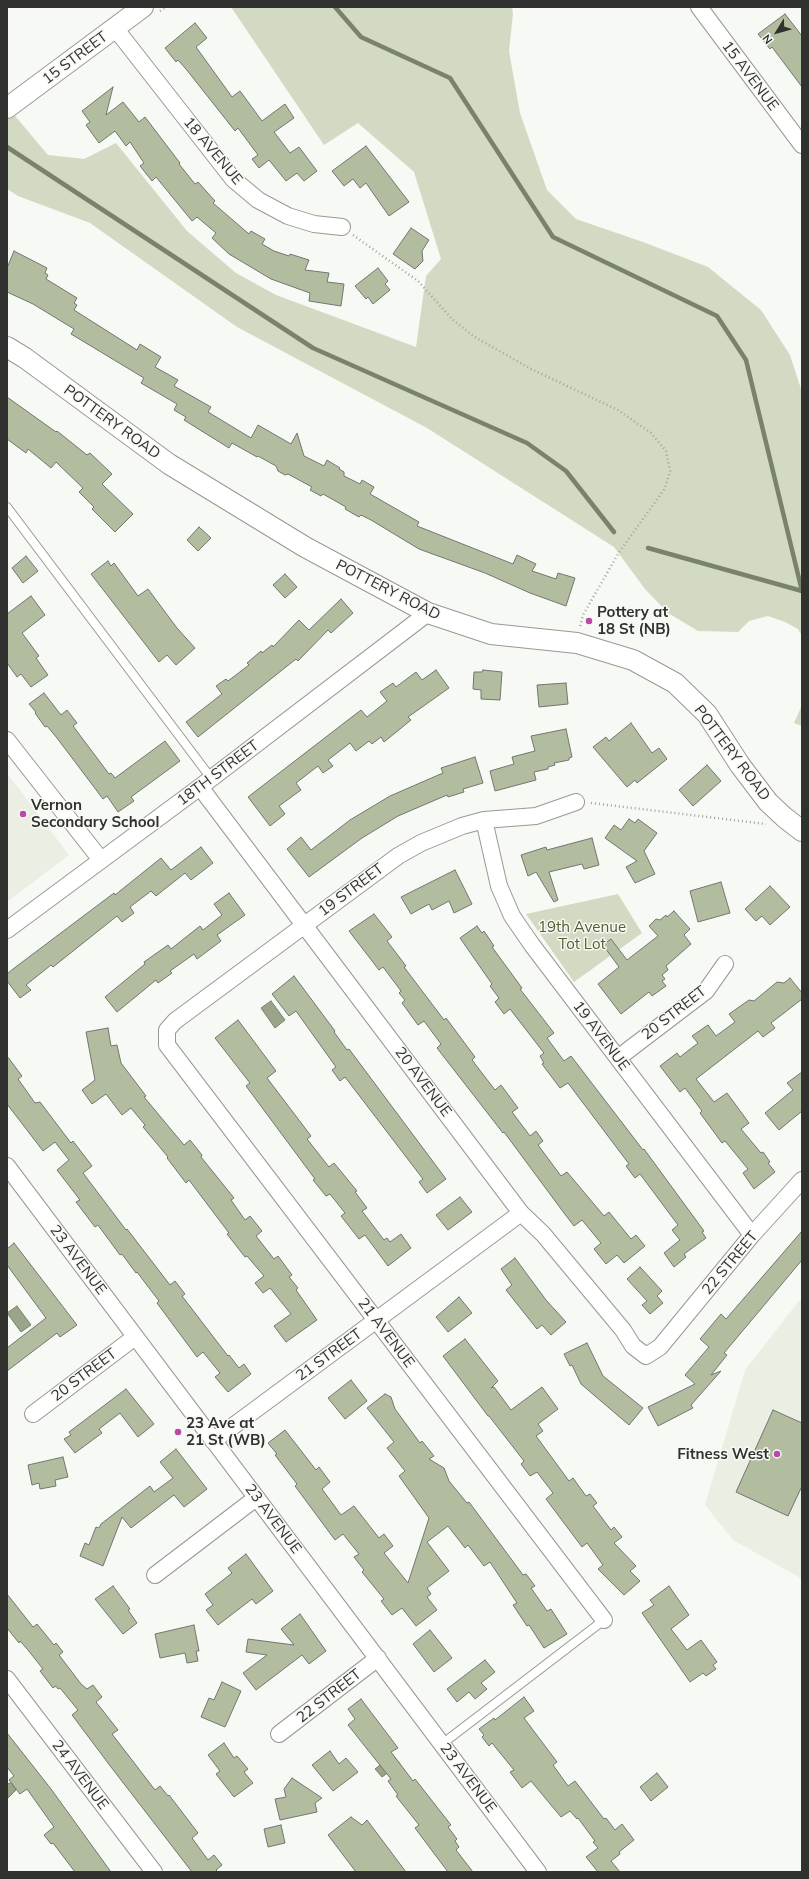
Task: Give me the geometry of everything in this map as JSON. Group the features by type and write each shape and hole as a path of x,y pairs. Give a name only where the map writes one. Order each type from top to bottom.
{"street":[{"name":"15 STREET","path":"7,108 143,7"},
{"name":"15 AVENUE","path":"699,7 802,145"},
{"name":"18 AVENUE","path":"115,28 233,180 258,200 288,216 314,224 342,227"},
{"name":"POTTERY ROAD","path":"7,347 25,358 169,464 305,548 428,613 491,634 576,643 633,660 675,683 707,714 768,802 784,818 802,831"},
{"name":"18TH STREET","path":"7,930 206,783 428,613"},
{"path":"7,740 101,860"},
{"name":"20 AVENUE","path":"206,783 304,924 521,1213 553,1246 623,1330 633,1346 646,1356 660,1347"},
{"name":"19 STREET","path":"167,1045 167,1030 175,1021 304,924 398,856 421,843 446,832 484,820 536,816 576,802"},
{"name":"19 AVENUE","path":"484,820 499,886 512,916 532,945 752,1235"},
{"name":"20 STREET","path":"618,1058 706,991 725,964"},
{"name":"21 AVENUE","path":"167,1045 604,1620"},
{"name":"23 AVENUE","path":"9,1174 135,1337 538,1872"},
{"name":"22 STREET","path":"660,1347 752,1235 802,1180"},
{"name":"21 STREET","path":"213,1441 521,1213"},
{"name":"20 STREET","path":"33,1414 135,1337"},
{"path":"154,1575 256,1498"},
{"name":"22 STREET","path":"279,1734 378,1658"},
{"name":"24 AVENUE","path":"7,1679 154,1872"}],"lane":[{"path":"7,507 206,783"},
{"path":"442,1744 604,1620"}],"path":[{"path":"342,227 418,281 452,319 473,336 531,369 618,410 651,433 666,451 670,471 665,488 618,554 583,615 576,643"},
{"path":"576,802 604,804 776,825 784,818"}],"shaded area":[{"name":"Vernon Secondary School","path":"7,773 69,855 7,902"},
{"path":"271,1001 285,1020 275,1028 261,1008"},
{"path":"802,1297 802,1579 733,1540 705,1505 745,1370"},
{"path":"17,1306 31,1325 21,1332 7,1313"},
{"path":"393,1755 400,1764 382,1777 375,1769"},
{"path":"11,1783 16,1790 7,1799 7,1784"}],"green space":[{"path":"231,7 512,7 513,14 509,51 520,113 547,190 576,219 643,242 708,267 761,310 790,355 802,392 802,636 798,629 785,622 768,616 749,621 738,632 698,631 668,613 645,589 614,547 427,428 237,327 90,223 18,196 7,189 7,104 10,110 48,155 84,159 116,143 187,231 236,273 276,295 416,347 426,276 441,259 414,172 358,123 324,145"},
{"path":"802,705 802,726 794,723"},
{"name":"19th Avenue Tot Lot","path":"618,894 642,933 574,982 526,914"}],"building":[{"path":"785,14 802,36 802,87 772,47 770,49 758,34"},
{"path":"195,23 207,38 196,47 232,97 240,91 262,121 285,104 294,118 274,132 290,153 299,147 317,171 304,181 297,173 286,181 269,160 259,168 252,159 258,155 238,128 235,131 186,69 178,60 176,62 165,48"},
{"path":"113,87 106,115 123,102 139,122 145,117 195,184 198,182 215,201 213,203 249,234 251,231 265,239 262,244 274,251 309,260 305,270 329,273 327,282 344,284 341,306 309,301 310,293 271,279 229,254 212,238 216,233 197,217 192,221 156,177 152,181 140,166 144,163 130,142 126,146 115,131 99,143 86,125 90,122 82,111"},
{"path":"366,146 409,202 389,216 366,183 360,188 353,179 344,186 332,171"},
{"path":"411,228 429,240 422,251 423,261 415,269 393,254"},
{"path":"14,251 47,268 45,273 48,275 46,279 77,298 74,303 77,305 74,310 137,350 140,344 161,357 155,367 178,380 174,386 211,407 208,412 251,438 258,425 291,444 297,433 304,456 324,466 327,460 340,468 339,469 344,472 344,476 360,484 362,480 374,487 370,494 419,522 417,526 513,564 517,555 536,564 532,571 556,579 558,573 575,578 566,606 530,593 485,573 419,549 371,520 361,515 359,517 345,509 346,507 323,494 321,496 310,490 312,487 288,474 285,475 278,471 276,466 258,456 257,457 232,443 229,448 184,420 186,417 174,410 177,404 141,383 144,378 71,334 74,329 33,304 7,292 7,268"},
{"path":"378,268 388,281 385,284 390,290 373,304 368,297 366,299 355,286"},
{"path":"7,397 56,432 57,431 87,455 90,453 112,474 102,484 133,514 115,532 92,509 94,507 79,492 83,488 56,462 51,468 28,449 26,453 7,439"},
{"path":"199,527 211,538 198,551 187,540"},
{"path":"26,556 38,571 23,583 12,568"},
{"path":"108,561 111,566 114,563 138,596 148,589 177,628 195,648 176,665 167,655 159,662 91,574"},
{"path":"285,574 297,587 285,598 273,585"},
{"path":"31,596 45,615 22,633 39,656 36,658 48,675 31,687 21,674 17,677 7,663 7,614"},
{"path":"341,599 353,613 331,633 328,630 298,661 296,659 198,737 186,722 222,694 216,686 226,679 228,681 249,665 247,663 261,651 262,653 272,645 273,647 299,620 309,630"},
{"path":"436,670 449,688 408,717 411,720 384,742 381,737 372,744 369,741 356,751 350,743 328,760 333,766 323,773 318,766 296,783 301,790 279,806 285,814 270,826 248,797 361,710 367,717 387,701 380,692 393,683 396,687 416,672 422,680"},
{"path":"483,670 502,672 500,700 481,699 481,690 473,689 474,672 482,672"},
{"path":"566,683 568,704 539,707 537,685"},
{"path":"44,693 61,715 67,710 77,723 73,726 109,774 111,773 115,778 165,741 180,761 131,797 134,801 118,812 107,796 103,799 57,738 47,726 45,727 29,704"},
{"path":"631,723 652,753 659,748 667,759 637,783 635,780 627,787 593,747 606,737 609,741"},
{"path":"566,729 572,757 569,758 569,760 554,763 555,765 548,767 548,769 534,772 536,780 495,791 490,771 514,764 512,757 535,751 531,736"},
{"path":"475,757 483,783 463,789 464,792 448,797 447,795 398,816 362,838 309,877 287,849 301,837 311,850 350,820 390,796 443,773 441,768"},
{"path":"707,765 721,781 693,806 679,790"},
{"path":"629,819 635,823 638,819 657,833 644,851 655,874 635,883 626,867 637,861 605,838 614,825 621,830"},
{"path":"592,838 599,865 584,869 582,864 549,872 558,900 554,902 536,872 528,876 521,855 546,847 547,850"},
{"path":"201,847 213,863 191,880 185,873 156,896 151,891 130,907 134,913 122,922 117,916 53,967 51,965 26,985 31,990 20,998 7,981 7,974 13,969 114,893 115,895 161,858 171,870"},
{"path":"455,870 472,904 454,913 449,901 432,910 429,904 411,914 401,897"},
{"path":"721,882 730,913 698,922 690,891"},
{"path":"770,886 790,907 770,925 762,916 756,921 745,909"},
{"path":"229,893 245,915 217,935 221,941 197,959 194,954 170,971 172,973 158,983 156,980 117,1012 105,997 145,964 144,962 168,945 171,949 200,926 203,930 222,915 214,904"},
{"path":"674,911 690,929 684,935 691,944 666,966 668,970 662,975 665,979 662,981 666,986 652,996 649,992 621,1014 598,984 619,967 603,945 611,939 627,960 658,936 649,926 656,919 660,920 666,915 667,917"},
{"path":"374,914 392,937 387,941 406,966 404,967 444,1020 446,1018 475,1057 472,1060 495,1090 501,1085 518,1108 512,1112 530,1136 536,1131 543,1141 538,1145 561,1176 567,1172 604,1216 609,1212 631,1239 636,1235 645,1246 624,1263 617,1255 606,1264 594,1249 601,1243 582,1220 574,1226 504,1132 503,1133 437,1048 441,1044 424,1021 418,1025 402,1003 405,1000 399,993 401,991 383,967 379,970 349,931"},
{"path":"477,926 482,933 484,931 494,946 492,947 522,988 520,989 554,1033 547,1038 564,1061 571,1056 643,1150 644,1149 704,1231 702,1232 706,1238 684,1254 686,1257 674,1267 664,1253 680,1240 672,1230 678,1225 640,1174 635,1178 626,1166 629,1164 568,1083 560,1088 542,1064 544,1063 540,1056 544,1053 510,1009 504,1014 495,1002 499,998 490,986 492,984 460,938"},
{"path":"294,976 335,1031 334,1032 347,1050 349,1049 446,1179 427,1193 419,1182 423,1179 345,1077 340,1081 332,1070 336,1067 296,1011 289,1016 272,994"},
{"path":"790,978 802,993 802,999 771,1023 775,1028 763,1037 758,1031 696,1079 714,1102 727,1093 749,1123 741,1129 761,1153 763,1152 770,1162 768,1163 775,1172 754,1189 743,1173 748,1169 725,1141 722,1143 700,1113 702,1111 685,1088 680,1092 660,1066 677,1053 680,1057 698,1043 692,1036 708,1025 716,1036 735,1022 729,1014 749,1000 754,1001 777,982 784,983"},
{"path":"238,1020 276,1071 267,1078 311,1136 307,1139 329,1167 334,1163 357,1191 355,1192 367,1208 362,1211 384,1240 387,1238 390,1242 401,1234 411,1248 388,1266 365,1235 359,1239 341,1216 345,1213 330,1194 326,1196 313,1180 315,1179 246,1086 250,1083 215,1038"},
{"path":"108,1028 111,1046 117,1045 121,1063 146,1096 144,1097 184,1145 190,1140 202,1155 201,1157 234,1198 231,1200 245,1220 250,1216 262,1231 256,1236 274,1259 278,1256 292,1275 289,1277 298,1288 296,1290 317,1320 286,1342 274,1326 291,1314 270,1288 263,1293 255,1283 264,1276 247,1256 245,1257 227,1234 229,1233 189,1180 186,1183 167,1158 168,1157 143,1127 145,1125 131,1108 122,1115 106,1094 92,1104 82,1090 95,1080 86,1032"},
{"path":"7,1056 22,1076 18,1079 35,1103 40,1102 71,1143 73,1141 92,1166 83,1173 126,1230 127,1229 170,1285 175,1281 185,1294 182,1296 228,1356 229,1355 239,1368 244,1364 251,1374 228,1392 215,1377 220,1373 203,1352 197,1357 157,1303 159,1301 137,1272 136,1273 122,1254 120,1255 98,1225 95,1227 76,1202 80,1200 57,1170 69,1160 55,1142 43,1151 7,1104"},
{"path":"802,1072 802,1111 779,1130 765,1113 793,1090 787,1083"},
{"path":"460,1197 472,1212 448,1230 436,1215"},
{"path":"802,1231 802,1260 724,1353 727,1355 711,1375 721,1371 691,1405 693,1408 658,1426 648,1407 695,1384 685,1375 709,1347 700,1339 721,1314 726,1319"},
{"path":"14,1243 77,1325 60,1337 57,1333 7,1371 7,1348 46,1318 7,1265 7,1249"},
{"path":"515,1258 546,1300 566,1322 551,1335 542,1325 537,1329 506,1290 512,1285 501,1269"},
{"path":"640,1267 662,1291 657,1296 663,1303 650,1314 642,1305 647,1301 627,1279"},
{"path":"459,1297 472,1313 448,1332 436,1317"},
{"path":"465,1339 498,1381 491,1388 494,1387 511,1410 542,1387 558,1409 538,1424 543,1431 536,1436 569,1481 573,1478 586,1496 590,1494 597,1503 593,1506 611,1530 614,1527 622,1537 614,1543 636,1566 630,1571 640,1581 624,1595 598,1569 603,1565 587,1543 582,1547 546,1499 553,1493 537,1472 530,1476 521,1464 524,1461 443,1356"},
{"path":"587,1343 603,1376 643,1408 629,1425 581,1384 572,1365 570,1366 564,1354"},
{"path":"351,1380 367,1401 345,1419 328,1398"},
{"path":"126,1389 154,1424 138,1437 120,1413 99,1429 102,1433 75,1453 64,1439 71,1435 69,1432"},
{"path":"385,1394 391,1397 395,1409 420,1443 422,1441 434,1456 429,1459 444,1468 449,1481 467,1503 469,1502 523,1575 526,1574 535,1586 531,1588 547,1611 551,1609 567,1634 544,1648 529,1625 527,1626 513,1605 517,1603 490,1562 484,1566 468,1545 465,1548 448,1526 427,1542 449,1571 427,1588 431,1594 427,1597 437,1610 416,1626 402,1608 392,1615 381,1601 384,1599 362,1572 364,1570 354,1557 359,1554 343,1534 335,1540 295,1486 297,1484 275,1455 277,1454 268,1443 285,1430 316,1470 319,1467 330,1482 322,1489 341,1515 354,1506 379,1538 384,1534 393,1546 384,1553 408,1583 429,1518 399,1476 405,1471 387,1448 394,1442 367,1408"},
{"name":"Fitness West","path":"773,1410 802,1423 802,1486 788,1516 736,1492"},
{"path":"176,1449 207,1489 184,1507 174,1495 131,1528 122,1517 103,1566 80,1556 85,1543 89,1545 96,1527 99,1528 101,1524 150,1486 154,1492 173,1478 160,1462"},
{"path":"63,1457 68,1477 55,1480 56,1486 40,1489 39,1483 32,1485 28,1465"},
{"path":"246,1554 273,1591 256,1604 252,1599 218,1625 206,1610 213,1605 205,1594 232,1573 228,1568"},
{"path":"113,1586 130,1609 128,1610 137,1623 123,1634 95,1599"},
{"path":"669,1586 689,1615 671,1629 687,1650 701,1640 717,1662 713,1665 716,1669 706,1676 703,1673 690,1682 642,1613 654,1605 650,1600"},
{"path":"7,1594 33,1627 37,1624 54,1645 56,1643 63,1652 59,1655 81,1684 87,1689 93,1685 102,1697 96,1702 118,1730 112,1734 155,1790 160,1786 168,1796 169,1795 198,1833 192,1838 208,1860 214,1855 222,1865 216,1870 218,1872 192,1872 111,1767 72,1715 78,1710 60,1688 58,1689 56,1686 53,1688 40,1671 43,1669 28,1650 20,1641 19,1643 7,1628"},
{"path":"300,1614 326,1651 309,1664 302,1655 256,1690 243,1673 267,1655 246,1652 248,1639 294,1645 281,1629"},
{"path":"194,1625 199,1651 196,1651 198,1661 187,1663 185,1653 160,1658 155,1634"},
{"path":"430,1630 452,1658 434,1672 413,1644"},
{"path":"485,1660 495,1672 481,1683 487,1689 475,1699 469,1692 457,1702 447,1689"},
{"path":"222,1682 241,1691 225,1727 201,1717 209,1698 214,1700"},
{"path":"524,1697 534,1711 524,1718 557,1762 553,1765 568,1786 575,1781 604,1819 606,1818 615,1830 622,1824 634,1840 619,1852 620,1854 611,1861 620,1872 598,1872 586,1857 598,1848 593,1842 595,1841 578,1818 577,1819 570,1811 561,1817 531,1781 522,1788 510,1772 514,1770 492,1743 489,1746 482,1737 484,1735 479,1729 494,1718 495,1720"},
{"path":"361,1699 398,1748 391,1752 413,1781 415,1779 451,1825 448,1827 457,1839 455,1841 459,1847 456,1850 473,1872 448,1872 415,1828 419,1825 396,1796 398,1795 388,1781 391,1779 348,1725 355,1719 348,1709"},
{"path":"7,1733 51,1789 111,1872 75,1872 53,1843 51,1844 44,1835 54,1827 27,1789 20,1794 9,1780 14,1776 7,1767"},
{"path":"224,1743 234,1758 237,1756 248,1769 244,1772 253,1783 234,1797 216,1774 220,1771 208,1755"},
{"path":"330,1751 339,1764 346,1758 358,1772 333,1791 312,1765"},
{"path":"657,1773 668,1787 651,1801 640,1787"},
{"path":"292,1778 322,1798 315,1803 317,1812 280,1820 275,1799 286,1797 284,1789"},
{"path":"351,1817 362,1825 367,1820 406,1872 356,1872 328,1835"},
{"path":"281,1825 285,1843 268,1847 264,1829"}],"waterway":[{"path":"335,7 361,37 450,78 553,237 717,316 746,360 802,591"},
{"path":"7,147 313,348 527,443 566,471 614,532"},
{"path":"648,548 802,591"}],"place":[{"name":"Pottery at 18 St (NB)","path":"589,621"},
{"name":"Vernon Secondary School","path":"23,814"},
{"name":"23 Ave at 21 St (WB)","path":"178,1432"},
{"name":"Fitness West","path":"777,1454"}]}
